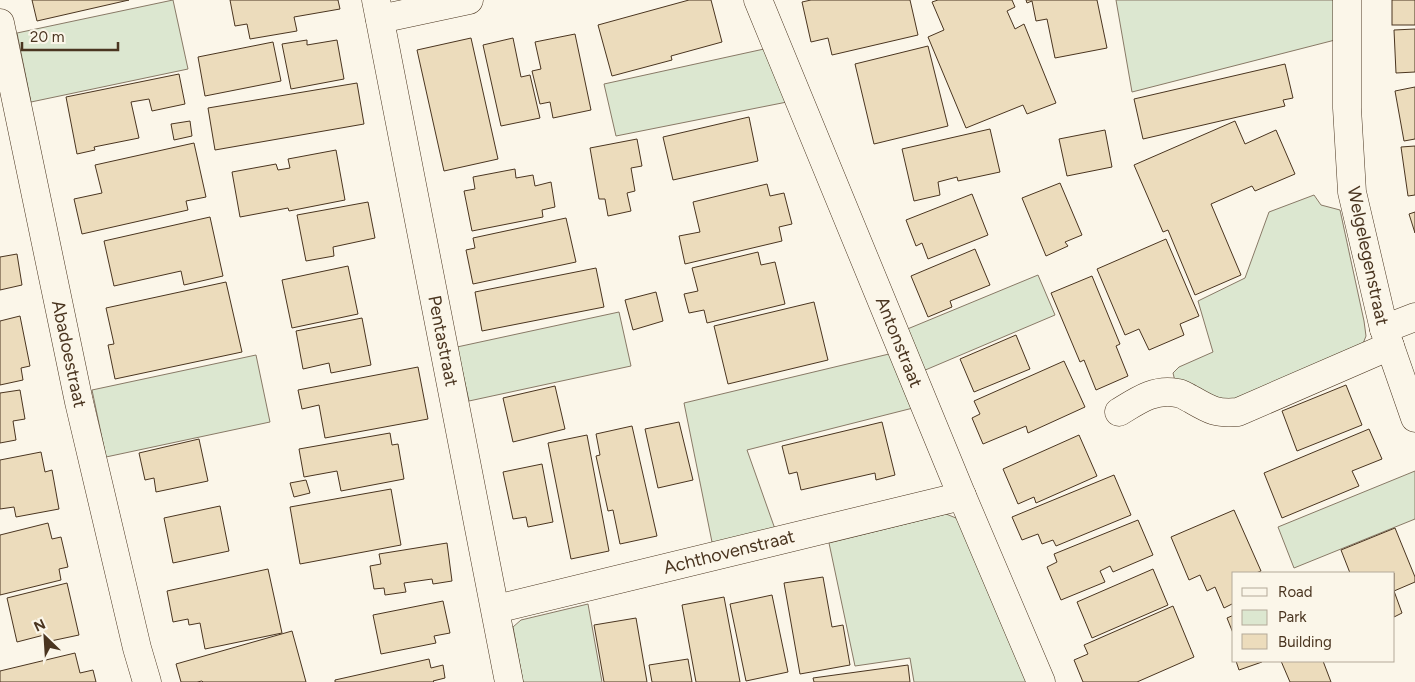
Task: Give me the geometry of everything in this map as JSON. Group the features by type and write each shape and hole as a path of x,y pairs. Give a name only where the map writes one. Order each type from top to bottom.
{"street":[{"path":"378,10 469,0"},
{"name":"Antonstraat","path":"758,0 962,496 1042,682"},
{"name":"Welgelegenstraat","path":"1347,0 1347,108 1352,192 1387,338 1415,418"},
{"name":"Pentastraat","path":"378,10 509,682"},
{"name":"Abadoestraat","path":"0,23 79,402 137,648 148,682"},
{"path":"1119,412 1143,397 1162,392 1178,393 1214,412 1238,412 1387,338 1415,317"},
{"name":"Achthovenstraat","path":"496,609 962,496"}],"green space":[{"path":"173,0 188,69 31,102 17,33"},
{"path":"1116,0 1334,0 1335,40 1132,92"},
{"path":"764,49 787,102 616,136 604,84"},
{"path":"1314,195 1321,205 1340,210 1364,321 1366,336 1360,351 1232,403 1175,381 1173,373 1179,367 1213,352 1198,301 1245,278 1269,212"},
{"path":"1038,275 1055,315 923,371 905,330"},
{"path":"619,312 631,366 469,401 457,347"},
{"path":"889,354 913,408 747,450 775,529 713,547 684,403"},
{"path":"256,355 270,422 106,457 92,390"},
{"path":"1415,471 1415,519 1294,568 1278,527"},
{"path":"946,514 956,518 964,527 1029,682 914,682 910,658 855,666 829,543"},
{"path":"588,604 602,682 523,682 513,627 521,620"}],"building":[{"path":"32,0 129,0 37,21"},
{"path":"230,0 338,0 340,9 294,17 297,31 250,39 247,24 235,26"},
{"path":"689,0 711,0 722,42 671,56 672,60 612,76 598,25"},
{"path":"811,0 910,0 918,35 832,55 828,38 811,42 802,2"},
{"path":"938,0 1012,0 1015,7 1007,11 1015,29 1024,24 1056,103 1027,114 1023,105 966,128 928,37 944,30 932,2"},
{"path":"1026,0 1097,0 1107,48 1055,58 1047,19 1036,21 1032,1 1027,3"},
{"path":"1392,0 1415,0 1415,25 1392,25"},
{"path":"1415,29 1415,72 1396,73 1394,30"},
{"path":"575,34 591,110 553,118 550,102 540,104 532,71 541,69 535,42"},
{"path":"471,38 498,159 444,171 417,50"},
{"path":"513,38 521,77 530,75 540,118 501,126 483,45"},
{"path":"307,40 307,45 337,40 344,79 291,89 282,44"},
{"path":"273,42 281,81 205,96 198,57"},
{"path":"928,46 948,126 874,144 855,64"},
{"path":"1285,64 1293,98 1283,100 1285,106 1143,139 1134,99"},
{"path":"179,74 185,104 152,111 149,99 131,102 139,138 94,147 95,150 77,154 66,97"},
{"path":"357,83 364,124 215,150 208,108"},
{"path":"1415,87 1415,139 1404,141 1395,91"},
{"path":"749,117 758,161 673,180 663,137"},
{"path":"190,121 192,136 174,140 171,124"},
{"path":"1235,121 1245,144 1276,130 1295,174 1255,191 1252,186 1211,204 1241,275 1195,295 1168,230 1163,232 1134,165"},
{"path":"990,129 1000,172 958,181 957,177 938,182 940,195 914,201 902,149"},
{"path":"1105,130 1112,167 1067,176 1059,139"},
{"path":"637,139 642,166 631,168 635,191 627,193 631,211 608,216 605,199 599,199 590,148"},
{"path":"194,143 206,197 186,201 188,210 82,234 74,199 102,193 95,165"},
{"path":"1415,146 1415,195 1408,196 1401,147"},
{"path":"336,150 345,200 289,211 288,208 240,217 232,172 276,164 278,170 290,168 288,159"},
{"path":"515,169 516,178 533,175 535,186 551,182 555,207 542,210 543,217 472,231 464,191 475,189 473,177"},
{"path":"1060,183 1082,235 1065,242 1068,246 1046,256 1022,198"},
{"path":"767,184 770,196 784,193 792,224 779,227 782,241 685,264 679,236 700,232 693,202"},
{"path":"972,194 988,235 928,259 922,243 916,246 906,220"},
{"path":"368,202 375,238 333,247 334,256 306,261 297,215"},
{"path":"1415,212 1415,233 1409,214"},
{"path":"210,217 223,276 184,285 181,271 114,286 104,241"},
{"path":"566,218 576,262 473,284 466,250 475,248 473,238"},
{"path":"1166,239 1199,316 1180,324 1184,335 1149,350 1139,329 1125,335 1097,269"},
{"path":"975,249 990,285 950,301 952,307 928,317 911,276"},
{"path":"758,252 761,265 775,262 785,304 707,323 704,310 689,313 684,294 698,291 692,268"},
{"path":"17,254 22,285 0,290 0,257"},
{"path":"348,266 358,314 292,328 282,280"},
{"path":"596,268 604,307 482,331 475,292"},
{"path":"1092,276 1120,344 1116,346 1128,376 1096,390 1084,360 1080,362 1051,293"},
{"path":"226,282 242,352 115,379 108,345 114,344 106,308"},
{"path":"656,292 663,321 633,330 625,300"},
{"path":"814,302 828,360 728,384 714,326"},
{"path":"20,316 30,366 21,368 23,380 0,385 0,321"},
{"path":"362,318 371,365 331,373 329,363 303,369 296,331"},
{"path":"1016,335 1030,369 974,392 960,359"},
{"path":"1064,361 1085,407 1028,433 1026,426 983,444 972,418 980,414 974,401"},
{"path":"418,367 428,419 325,438 319,405 302,409 298,390"},
{"path":"1346,385 1362,425 1297,451 1282,411"},
{"path":"555,386 565,429 513,442 503,398"},
{"path":"20,390 25,419 13,421 16,440 0,443 0,393"},
{"path":"679,422 693,480 658,488 645,429"},
{"path":"882,422 895,475 876,480 875,473 801,490 797,472 789,474 782,446"},
{"path":"632,426 657,536 620,544 613,510 608,511 596,456 600,455 596,434"},
{"path":"1369,429 1382,459 1352,471 1359,486 1282,518 1264,473"},
{"path":"390,433 392,445 398,444 404,479 341,491 337,471 304,477 299,449"},
{"path":"587,435 609,551 571,559 548,443"},
{"path":"1079,435 1097,476 1036,503 1034,497 1018,504 1003,469"},
{"path":"199,439 208,481 156,492 154,478 145,480 139,453"},
{"path":"41,452 45,472 52,470 59,509 16,517 14,507 0,509 0,460"},
{"path":"542,464 553,522 528,527 526,517 513,519 503,472"},
{"path":"1114,475 1131,515 1056,546 1053,540 1042,544 1038,534 1022,540 1012,517"},
{"path":"306,480 310,493 294,497 290,483"},
{"path":"391,489 401,545 300,564 290,507"},
{"path":"220,506 229,551 173,563 164,518"},
{"path":"1234,510 1261,571 1232,572 1232,604 1224,608 1215,587 1207,591 1200,575 1189,580 1171,537"},
{"path":"1138,520 1153,555 1113,572 1110,566 1100,571 1105,582 1061,600 1047,567 1057,562 1054,554"},
{"path":"48,523 52,539 61,537 68,567 59,569 61,580 0,595 0,535"},
{"path":"1395,528 1415,577 1415,582 1395,591 1395,572 1350,572 1341,550"},
{"path":"447,543 452,581 433,584 432,579 404,583 406,592 385,595 384,588 374,589 370,566 381,564 379,554"},
{"path":"268,569 282,633 205,649 200,623 189,625 188,619 173,622 167,591"},
{"path":"1153,569 1168,605 1092,638 1077,602"},
{"path":"823,577 832,627 843,625 850,665 800,674 784,583"},
{"path":"67,583 79,635 46,642 44,635 17,642 7,598"},
{"path":"1395,594 1402,613 1395,616"},
{"path":"772,595 788,672 746,681 730,604"},
{"path":"724,597 740,682 696,682 682,605"},
{"path":"443,601 450,633 434,636 436,643 381,654 373,615"},
{"path":"1173,606 1194,657 1137,682 1083,682 1074,660 1088,654 1084,645"},
{"path":"1232,616 1232,630 1227,618"},
{"path":"636,618 647,682 604,682 594,625"},
{"path":"292,631 306,682 181,682 176,664"},
{"path":"75,653 80,673 93,670 96,682 0,682 0,671"},
{"path":"429,659 431,668 443,665 445,678 434,682 335,682 335,680"},
{"path":"688,659 692,682 652,682 649,665"},
{"path":"1236,662 1262,662 1239,670"},
{"path":"1281,662 1323,662 1331,682 1290,682"},
{"path":"908,665 910,682 814,682 813,678"}]}
